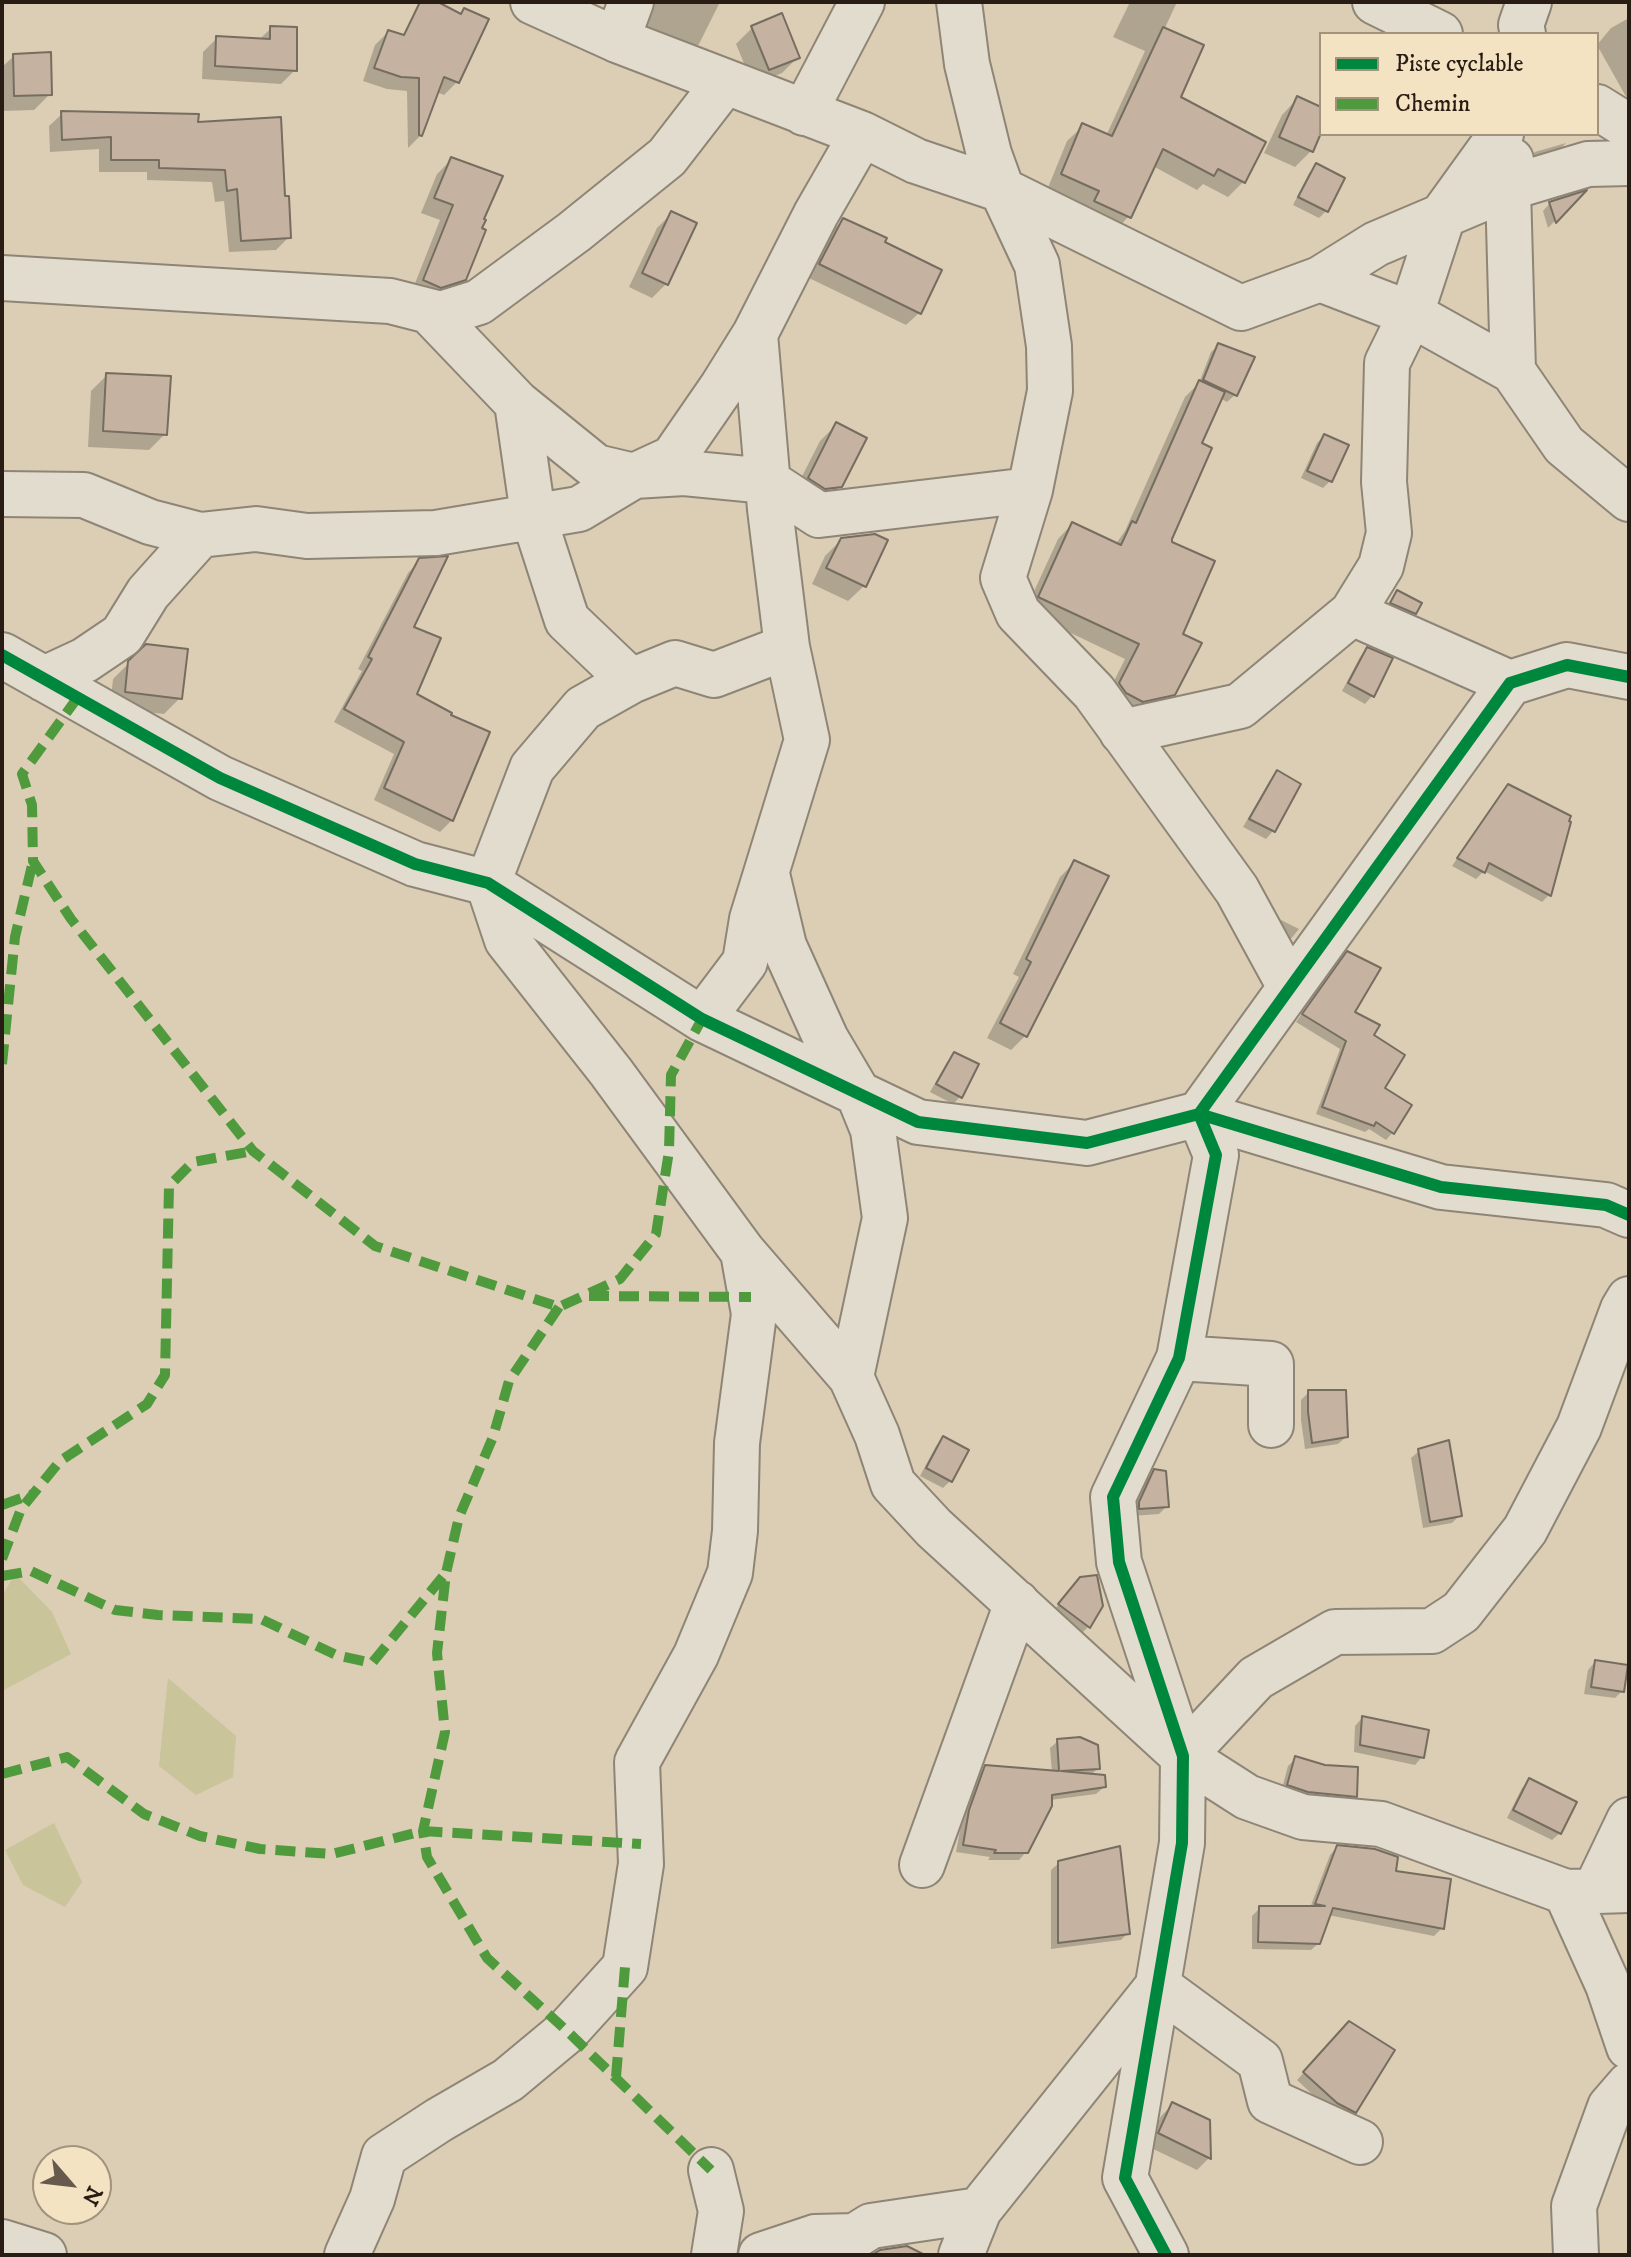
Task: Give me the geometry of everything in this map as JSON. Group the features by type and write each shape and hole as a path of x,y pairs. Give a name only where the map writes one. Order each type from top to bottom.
{"street":[{"path":"533,2 624,21 725,82 862,134 916,161 1002,190 1241,308 1320,279 1376,244 1508,188 1588,164 1629,163"},
{"path":"804,113 862,2"},
{"path":"959,2 967,64 989,154 1037,265 1049,346 1050,391 1030,490 1003,578 1018,613 1094,692 1237,890 1290,987"},
{"path":"1375,2 1436,32"},
{"path":"1523,32 1521,25 1529,2"},
{"path":"2,278 390,301 441,314 479,302 574,232 667,157 725,82"},
{"path":"1599,108 1629,127"},
{"path":"2,494 84,495 150,522 200,535 256,529 307,536 436,533 579,509 634,476 673,458 755,334 816,214 862,134"},
{"path":"1122,732 1240,706 1352,613 1381,566 1389,533 1384,482 1387,363 1411,314 1444,213 1500,136"},
{"path":"1513,371 1508,188 1514,136"},
{"path":"1320,279 1411,314 1513,371 1564,445 1629,499"},
{"path":"429,311 517,403 596,467 634,476 684,473 767,481 819,515 1030,490"},
{"path":"702,1019 745,962 752,919 807,740 787,647 767,481 755,334"},
{"path":"517,403 533,515 567,620 631,681"},
{"path":"44,679 85,660 122,635 148,593 200,535"},
{"path":"1352,613 1510,683"},
{"path":"787,647 714,675 675,663 631,681 583,708 532,768 488,883 507,940 611,1072 743,1252 851,1377 877,1435 893,1484 934,1528 1183,1756 1247,1797 1303,1817 1381,1824 1597,1891"},
{"path":"2,655 220,778 415,864 488,883 702,1019 918,1122 1087,1143 1199,1114 1441,1187 1606,1205 1629,1215"},
{"path":"1199,1114 1510,683 1567,665 1629,677"},
{"path":"767,872 784,946 826,1039 858,1093 873,1130 885,1218 851,1377"},
{"path":"1166,2255 1125,2178 1182,1843 1183,1756 1119,1562 1113,1497 1179,1358 1216,1155 1199,1114"},
{"path":"347,2255 372,2199 384,2156 508,2080 567,2031 625,1967 641,1864 637,1762 696,1655 730,1573 735,1531 737,1443 754,1314 743,1252"},
{"path":"1183,1756 1256,1678 1335,1632 1432,1631 1461,1612 1525,1530 1579,1427 1629,1299"},
{"path":"1179,1358 1271,1364 1271,1425"},
{"path":"922,1865 1017,1603"},
{"path":"1629,1820 1597,1891 1608,1985 1629,2047"},
{"path":"1158,1986 1260,2061 1270,2101 1360,2142"},
{"path":"961,2255 979,2210 1158,1986"},
{"path":"1576,2255 1574,2206 1610,2107 1629,2085"},
{"path":"711,2170 721,2211 714,2255"},
{"path":"761,2255 815,2237 855,2236 871,2226 979,2210"},
{"path":"2,2242 44,2255"}],"shaded area":[{"path":"15,1574 52,1612 71,1654 2,1691 2,1596"},
{"path":"168,1678 236,1736 233,1777 196,1795 159,1766"},
{"path":"54,1823 82,1882 65,1907 23,1885 5,1850"}],"building":[{"path":"420,2 438,2 461,14 464,8 489,19 459,83 444,77 422,136 419,135 419,78 401,77 374,68 388,30 404,35"},
{"path":"782,13 800,58 769,70 751,26"},
{"path":"270,26 297,27 297,71 215,66 216,36 270,39"},
{"path":"1163,27 1204,45 1181,97 1266,142 1245,183 1218,169 1214,176 1163,149 1131,218 1094,201 1099,191 1061,174 1082,123 1112,136"},
{"path":"51,52 52,95 14,96 13,54"},
{"path":"1297,96 1319,106 1320,136 1313,152 1279,137"},
{"path":"61,111 199,114 198,122 281,117 285,196 289,196 291,238 241,241 237,189 227,191 225,170 159,168 159,160 111,160 111,137 62,140"},
{"path":"451,157 503,176 484,219 482,228 486,230 466,280 441,288 423,280 453,205 434,198"},
{"path":"1316,163 1345,178 1328,212 1298,197"},
{"path":"1587,190 1556,223 1549,202"},
{"path":"671,211 697,223 668,285 642,273"},
{"path":"843,218 887,238 885,242 942,270 921,314 819,264"},
{"path":"1218,343 1255,357 1237,396 1203,380"},
{"path":"106,373 171,376 167,435 103,431"},
{"path":"1199,380 1225,392 1202,443 1212,448 1172,542 1215,561 1183,634 1202,643 1175,695 1143,702 1126,693 1119,683 1139,644 1038,597 1072,522 1121,545 1132,521 1136,523"},
{"path":"836,422 867,438 842,487 825,489 808,478"},
{"path":"1324,434 1349,445 1332,482 1307,471"},
{"path":"875,534 888,540 866,587 826,568 841,538"},
{"path":"448,556 414,627 441,638 417,694 451,715 490,732 453,821 384,788 404,742 344,709 372,659 368,657 419,558"},
{"path":"1397,590 1422,603 1416,614 1390,603"},
{"path":"146,644 188,649 182,699 125,692 128,661"},
{"path":"1367,647 1393,658 1374,697 1348,683"},
{"path":"1277,770 1301,784 1275,832 1249,819"},
{"path":"1508,784 1571,816 1551,896 1489,863 1485,873 1457,858"},
{"path":"1074,860 1109,876 1027,1037 1000,1023 1031,962 1026,959"},
{"path":"1347,951 1381,968 1355,1012 1380,1025 1374,1035 1405,1055 1385,1088 1412,1105 1394,1134 1376,1122 1374,1126 1322,1107 1346,1041 1302,1014"},
{"path":"954,1052 979,1064 962,1098 936,1084"},
{"path":"1308,1390 1346,1390 1348,1437 1312,1443"},
{"path":"943,1436 969,1450 952,1482 926,1468"},
{"path":"1449,1440 1462,1516 1430,1522 1418,1449"},
{"path":"1154,1469 1166,1471 1169,1507 1139,1509 1139,1502"},
{"path":"1097,1575 1103,1606 1090,1628 1058,1604 1080,1577"},
{"path":"1595,1660 1628,1665 1624,1692 1591,1687"},
{"path":"1362,1716 1429,1730 1424,1758 1360,1745"},
{"path":"1080,1737 1098,1745 1100,1769 1061,1771 1105,1775 1106,1787 1052,1795 1052,1806 1028,1853 994,1853 996,1850 963,1845 969,1810 985,1765 1059,1771 1057,1739"},
{"path":"1295,1756 1325,1765 1358,1767 1357,1797 1308,1792 1287,1785"},
{"path":"1529,1778 1577,1802 1561,1834 1513,1810"},
{"path":"1337,1845 1375,1849 1398,1857 1396,1871 1451,1879 1444,1929 1333,1908 1320,1944 1258,1942 1259,1906 1325,1906 1315,1904"},
{"path":"1120,1846 1130,1934 1058,1943 1058,1861"},
{"path":"1349,2021 1395,2050 1356,2113 1337,2103 1303,2072"},
{"path":"1172,2102 1210,2120 1211,2159 1158,2133"},
{"path":"907,2246 925,2255 872,2255 880,2250"}],"marked path":[{"path":"78,697 22,774 32,805 33,861 71,919 253,1151 375,1246 559,1307 620,1279 656,1234 669,1151 671,1075 702,1019"},
{"path":"2,1064 15,937 33,861"},
{"path":"2,1559 21,1509 60,1461 147,1404 165,1375 169,1186 193,1162 253,1151"},
{"path":"589,1296 751,1297"},
{"path":"559,1307 509,1381 493,1437 459,1517 446,1573 437,1653 445,1732 423,1831 427,1857 487,1958 711,2170"},
{"path":"2,1505 33,1494"},
{"path":"2,1576 31,1571 115,1610 261,1619 336,1655 372,1663 445,1574"},
{"path":"2,1774 67,1757 144,1814 200,1836 260,1849 332,1854 423,1831 641,1844"},
{"path":"616,2077 625,1967"}],"cycle path":[{"path":"2,655 220,778 415,864 488,883 702,1019 918,1122 1087,1143 1199,1114 1441,1187 1606,1205 1629,1215"},
{"path":"1166,2255 1125,2178 1182,1843 1183,1756 1119,1562 1113,1497 1179,1358 1216,1155 1199,1114 1510,683 1567,665 1629,677"}]}
